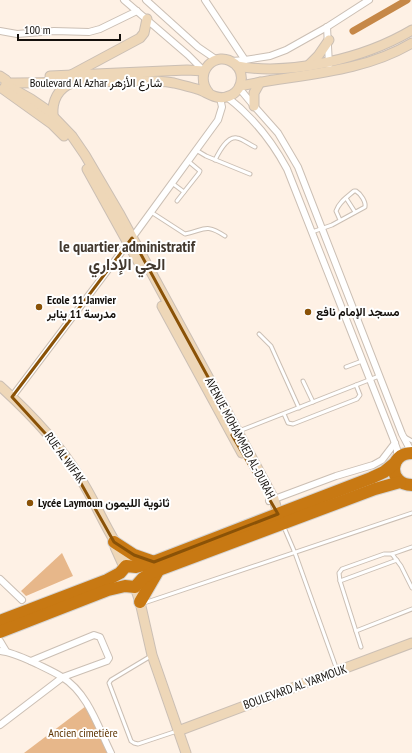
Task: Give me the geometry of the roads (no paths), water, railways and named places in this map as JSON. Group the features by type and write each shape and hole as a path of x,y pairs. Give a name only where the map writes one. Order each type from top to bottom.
{"highway":[{"path":"0,621 101,583 128,568 156,566 280,519 378,476 404,454 412,453"},
{"path":"396,461 394,467 395,476 408,485"},
{"path":"280,519 375,489 408,485"},
{"path":"114,542 134,555 156,566"},
{"path":"0,632 108,590 134,584 148,575 156,566"},
{"path":"140,603 156,566"},
{"path":"128,568 120,582 134,584"},
{"path":"128,568 141,572 134,584"}],"street":[{"path":"124,0 204,71"},
{"path":"146,0 194,43 217,60 265,69 329,62 374,49 412,30"},
{"path":"205,0 245,60"},
{"path":"233,64 245,60 270,56 286,50 327,27 369,0"},
{"path":"0,31 16,34 54,31 89,32 100,29 137,11"},
{"path":"53,115 54,101 57,94 72,79 140,38 144,33 147,20"},
{"path":"327,27 329,40 328,72"},
{"path":"309,65 318,56 329,40"},
{"path":"223,98 234,94 240,87 260,82 328,72 374,61 398,51 412,43"},
{"path":"217,60 210,64 204,71 204,85 209,93 223,98 244,112 274,146 287,170 395,443 396,461"},
{"path":"233,64 241,76 240,87 254,106 278,133 292,155 304,179 402,434 412,453"},
{"name":"Boulevard Al Azhar شارع الأزهر","path":"3,84 187,70 204,71"},
{"name":"Boulevard Al Azhar شارع الأزهر","path":"72,79 150,81 186,86 209,93"},
{"path":"254,106 254,93 260,82"},
{"name":"AVENUE MOHAMMED AL-DURAH","path":"3,84 31,99 53,115 72,136 85,155 280,519"},
{"name":"AVENUE MOHAMMED AL-DURAH","path":"3,84 52,124 67,139 130,241"},
{"path":"12,397 130,241 220,116 223,98"},
{"name":"RUE AL WIFAK","path":"0,386 44,430 65,455 93,499 114,542 124,553 128,568"},
{"path":"271,500 336,476 372,465 382,460 395,443"},
{"path":"0,579 22,600"},
{"path":"134,584 152,655 186,753"},
{"path":"0,725 63,677 109,660 109,656 100,637 96,635 31,661"},
{"path":"0,641 3,651 31,661 63,677 80,693 87,703 111,753"},
{"name":"BOULEVARD AL YARMOUK","path":"178,731 412,643"}],"lane":[{"path":"215,160 228,140 237,138 255,147"},
{"path":"196,150 215,160 250,174"},
{"path":"177,201 200,171 188,161"},
{"path":"172,184 184,192"},
{"path":"312,232 340,220 365,207 366,204 364,200 356,191 341,202 336,211 340,220"},
{"path":"346,198 355,212"},
{"path":"151,212 185,234 208,227 215,229 224,236"},
{"path":"259,334 271,346 299,408"},
{"path":"346,367 362,361"},
{"path":"235,433 380,376"},
{"path":"303,381 313,402"},
{"path":"284,414 287,422 291,424 357,399 360,395 356,385"},
{"path":"402,434 412,441"},
{"path":"140,603 295,553 412,513"},
{"path":"280,519 295,553 338,671"},
{"path":"361,647 340,581 339,573 342,569 384,554 392,554 412,547"},
{"path":"392,554 397,560 412,588"},
{"path":"340,581 397,560"},
{"path":"356,631 412,609"},
{"path":"152,655 111,680 109,683 131,741 138,744 178,731"}],"waterway":[{"path":"353,31 407,0"}],"place":[{"name":"Ecole 11 Janvier مدرسة 11 يناير","path":"39,307"},
{"name":"مسجد الإمام نافع","path":"308,312"},
{"name":"Lycée Laymoun ثانوية الليمون","path":"30,503"}],"district":[{"name":"le quartier administratif الحي الإداري","path":"127,255"}],"park label":[{"name":"Ancien cimetière","path":"83,733"}]}
